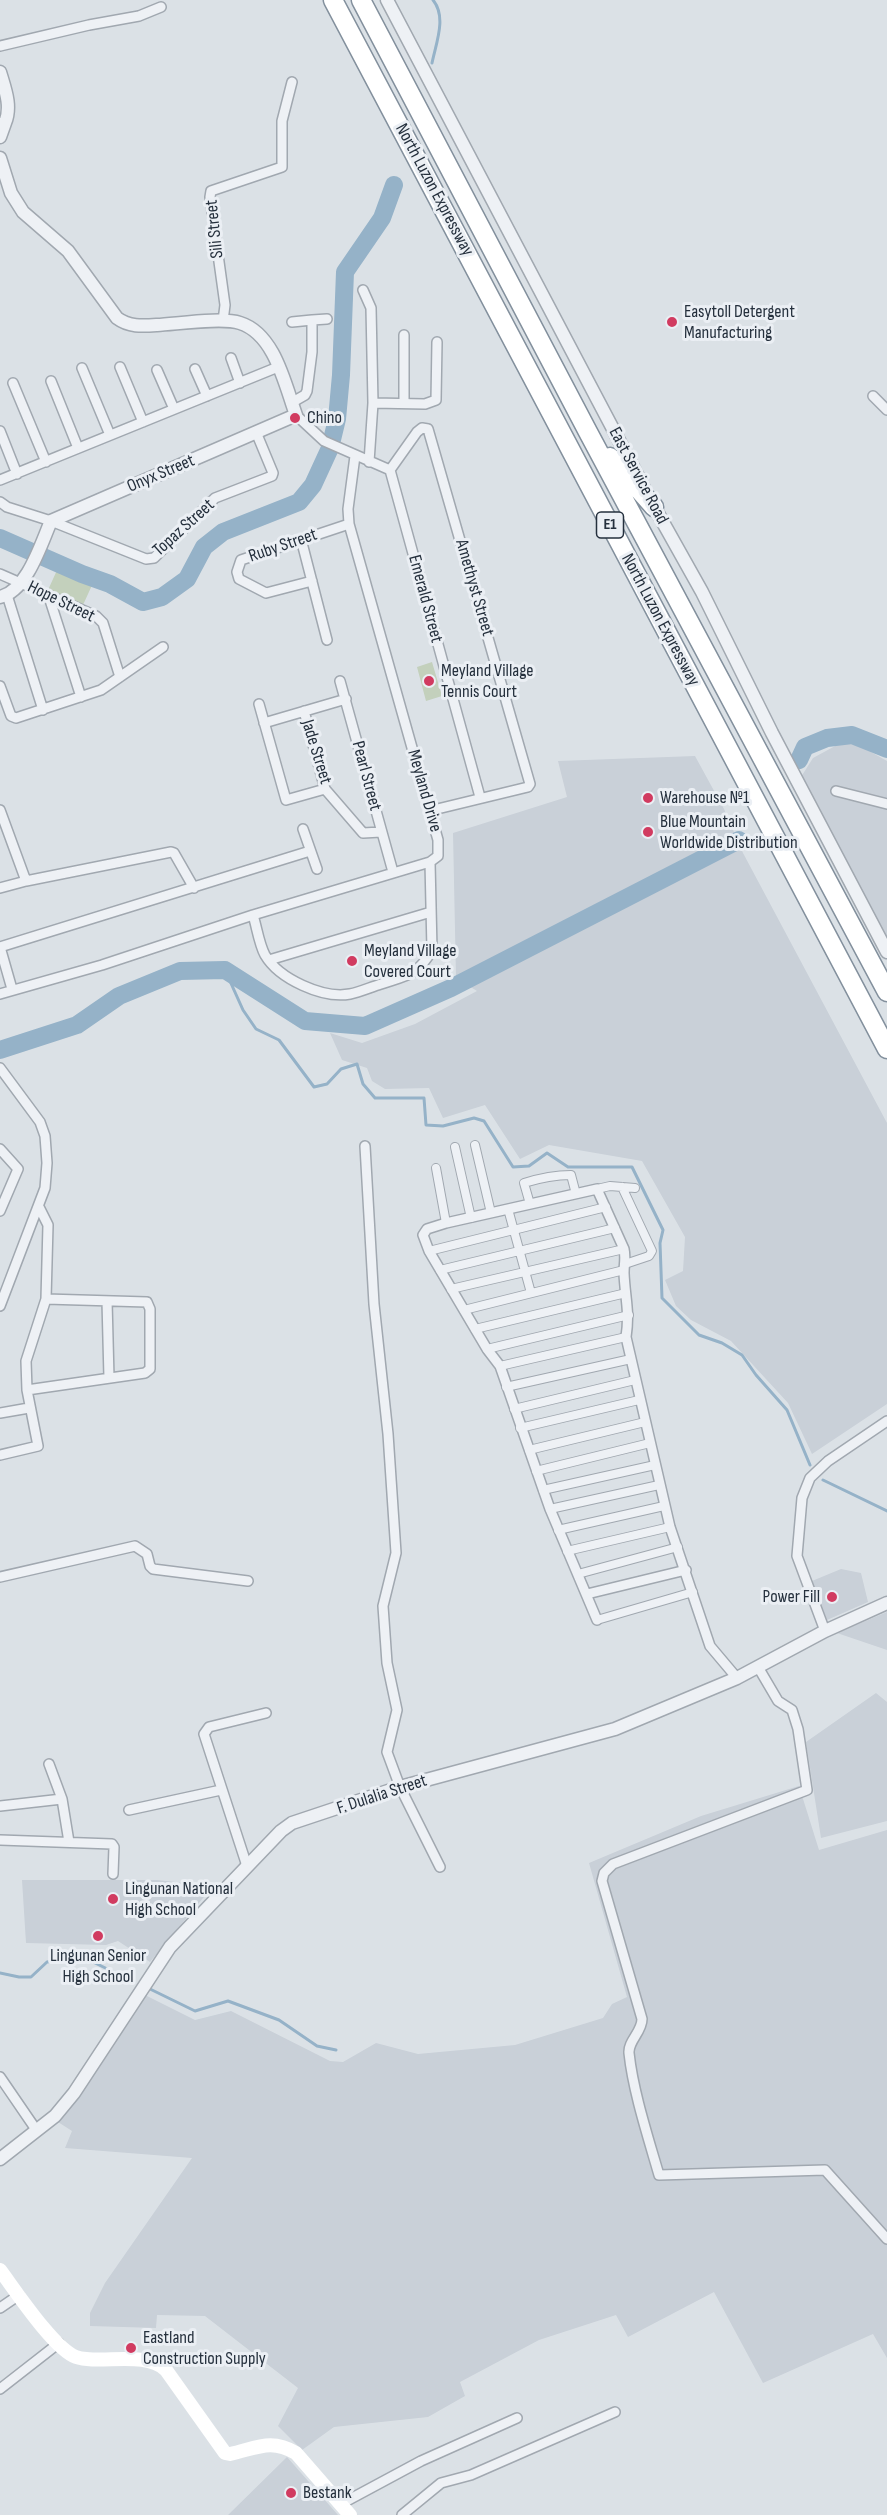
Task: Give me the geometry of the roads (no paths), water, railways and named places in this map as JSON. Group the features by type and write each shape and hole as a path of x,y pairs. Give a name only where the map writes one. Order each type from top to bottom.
{"highway":[{"name":"North Luzon Expressway","path":"333,0 887,1049"},
{"name":"North Luzon Expressway","path":"361,0 588,432 887,992"},
{"path":"588,432 654,507"}],"main road":[{"path":"0,2270 68,2353 76,2357 158,2364 166,2370 225,2452 230,2454 280,2444 296,2453 350,2515"}],"street":[{"name":"East Service Road","path":"387,0 654,507 702,592 772,733 887,952"},
{"path":"0,46 139,16 161,7"},
{"path":"0,72 7,99 8,114 2,123 0,137"},
{"name":"Sili Street","path":"223,321 225,305 211,191 282,167 282,120 292,82"},
{"path":"0,158 11,193 23,212 68,251 117,318 124,323 138,326 240,322 259,336 273,355 296,415 324,441 390,470"},
{"path":"363,290 371,308 373,403 369,462"},
{"path":"292,322 327,319"},
{"path":"291,403 305,395 307,391 312,352 312,320"},
{"path":"404,335 404,403"},
{"path":"373,403 425,404 436,399 437,342"},
{"path":"231,358 240,383"},
{"path":"0,480 278,367"},
{"path":"82,368 110,435"},
{"path":"120,368 143,422"},
{"path":"195,369 207,396"},
{"path":"157,370 174,409"},
{"path":"51,381 78,448"},
{"path":"13,383 46,462"},
{"path":"873,396 887,410"},
{"name":"Onyx Street","path":"51,521 296,415"},
{"name":"Amethyst Street","path":"390,470 417,432 422,428 428,429 530,784 429,811"},
{"path":"0,431 17,474"},
{"name":"Topaz Street","path":"51,521 146,559 154,558 215,498 272,476 273,473 256,432"},
{"name":"Meyland Drive","path":"269,960 304,987 325,993 349,994 417,972 432,950 430,862 438,856 439,848 349,524 348,509 355,456"},
{"name":"Emerald Street","path":"390,470 480,797"},
{"path":"0,502 7,507 51,521 21,583 3,596 43,710"},
{"name":"Ruby Street","path":"312,580 266,593 239,579 237,574 241,560 349,524"},
{"path":"301,539 327,640"},
{"name":"Hope Street","path":"0,574 96,616 103,623 120,677"},
{"path":"48,594 81,697"},
{"path":"0,686 13,717 43,710 101,690 163,647"},
{"name":"Pearl Street","path":"340,681 393,872"},
{"path":"264,723 346,699"},
{"path":"259,704 286,800 325,789"},
{"name":"Jade Street","path":"304,711 325,789 363,833 381,832"},
{"path":"836,791 887,804"},
{"path":"0,810 26,881"},
{"path":"303,830 317,868"},
{"path":"12,989 0,947 310,851"},
{"path":"0,888 171,852 174,853 194,888"},
{"path":"0,994 430,862"},
{"path":"253,915 264,954 269,960 431,912"},
{"path":"0,1068 40,1122 45,1136 47,1163 45,1188 39,1207 0,1306"},
{"path":"475,1145 491,1213"},
{"path":"365,1146 374,1304 388,1434 396,1553 383,1606 387,1663 397,1710 387,1752 400,1786 440,1867"},
{"path":"455,1147 471,1218"},
{"path":"0,1149 18,1170 0,1211"},
{"path":"436,1168 446,1223"},
{"path":"530,1204 524,1183 537,1178 571,1175 576,1194"},
{"path":"634,1188 610,1186 446,1223 427,1229 423,1235 429,1251 451,1289 487,1349 500,1366 520,1428 558,1530 588,1594 597,1620 693,1592"},
{"path":"464,1310 624,1267 649,1256 652,1251 622,1187"},
{"path":"597,1189 624,1249 629,1315 626,1337 664,1506 710,1646 736,1678"},
{"path":"0,1455 39,1446 27,1390 27,1356 46,1299 48,1225 39,1207"},
{"path":"429,1251 514,1232 606,1207"},
{"path":"508,1209 531,1293"},
{"path":"440,1270 615,1228"},
{"path":"451,1289 624,1249"},
{"path":"475,1329 626,1293"},
{"path":"27,1390 145,1373 150,1369 150,1309 147,1302 46,1299"},
{"path":"107,1301 110,1378"},
{"path":"487,1349 629,1315"},
{"path":"500,1366 626,1337"},
{"path":"506,1387 631,1359"},
{"path":"514,1409 635,1380"},
{"path":"520,1428 639,1400"},
{"path":"0,1413 30,1408"},
{"path":"825,1631 797,1556 802,1498 810,1478 828,1461 887,1421"},
{"path":"529,1450 645,1422"},
{"path":"536,1471 650,1443"},
{"path":"543,1490 655,1465"},
{"path":"550,1509 659,1485"},
{"path":"558,1530 664,1506"},
{"path":"567,1551 670,1527"},
{"path":"0,1577 135,1546 147,1554 153,1569 248,1581"},
{"path":"578,1574 678,1547"},
{"path":"588,1594 686,1570"},
{"name":"F. Dulalia Street","path":"0,2159 55,2116 74,2093 170,1947 281,1831 292,1823 400,1786 595,1736 736,1678 825,1631 887,1603"},
{"path":"758,1667 778,1701 792,1710 798,1730 807,1790 613,1864 604,1873 602,1881 642,2019 642,2027 629,2051 644,2120 659,2175 825,2170 887,2240"},
{"path":"247,1866 204,1731 208,1727 266,1713"},
{"path":"49,1764 62,1799 69,1842"},
{"path":"129,1810 221,1790"},
{"path":"0,1806 62,1799"},
{"path":"0,1840 112,1844 114,1847 113,1874"},
{"path":"0,2078 37,2131"},
{"path":"0,2308 19,2295"},
{"path":"0,2389 59,2343"},
{"path":"402,2515 441,2483 471,2475 615,2412"},
{"path":"341,2504 421,2461 517,2418"}],"waterway":[{"path":"432,63 440,22 433,0"},
{"path":"0,538 110,584 143,602 162,597 187,579 204,547 223,532 299,502 313,485 330,448 337,419 345,272 382,218 394,185"},
{"path":"799,760 805,747 827,738 852,735 887,749"},
{"path":"0,1050 77,1025 119,996 180,971 225,970 305,1021 365,1026 451,988 739,840"},
{"path":"225,970 243,1010 256,1029 279,1040 314,1087 327,1084 341,1069 357,1064 363,1084 375,1098 424,1098 426,1125 443,1126 474,1118 484,1121 513,1167 529,1166 547,1153 568,1167 632,1167 663,1230 660,1243 662,1298 699,1335 722,1343 742,1355 756,1375 787,1410 810,1465"},
{"path":"823,1480 887,1511"},
{"path":"0,1973 31,1977 47,1962 59,1960 93,1962 128,1979"},
{"path":"150,1989 195,2011 228,2001 279,2020 317,2046 336,2050"}],"place":[{"name":"Easytoll Detergent Manufacturing","path":"672,322"},
{"name":"Chino","path":"295,418"},
{"name":"Meyland Village Tennis Court","path":"429,681"},
{"name":"Warehouse №1","path":"648,798"},
{"name":"Blue Mountain Worldwide Distribution","path":"648,832"},
{"name":"Meyland Village Covered Court","path":"352,961"},
{"name":"Power Fill","path":"832,1597"},
{"name":"Lingunan National High School","path":"113,1899"},
{"name":"Lingunan Senior High School","path":"98,1936"},
{"name":"Eastland Construction Supply","path":"131,2348"},
{"name":"Bestank","path":"291,2493"}]}
